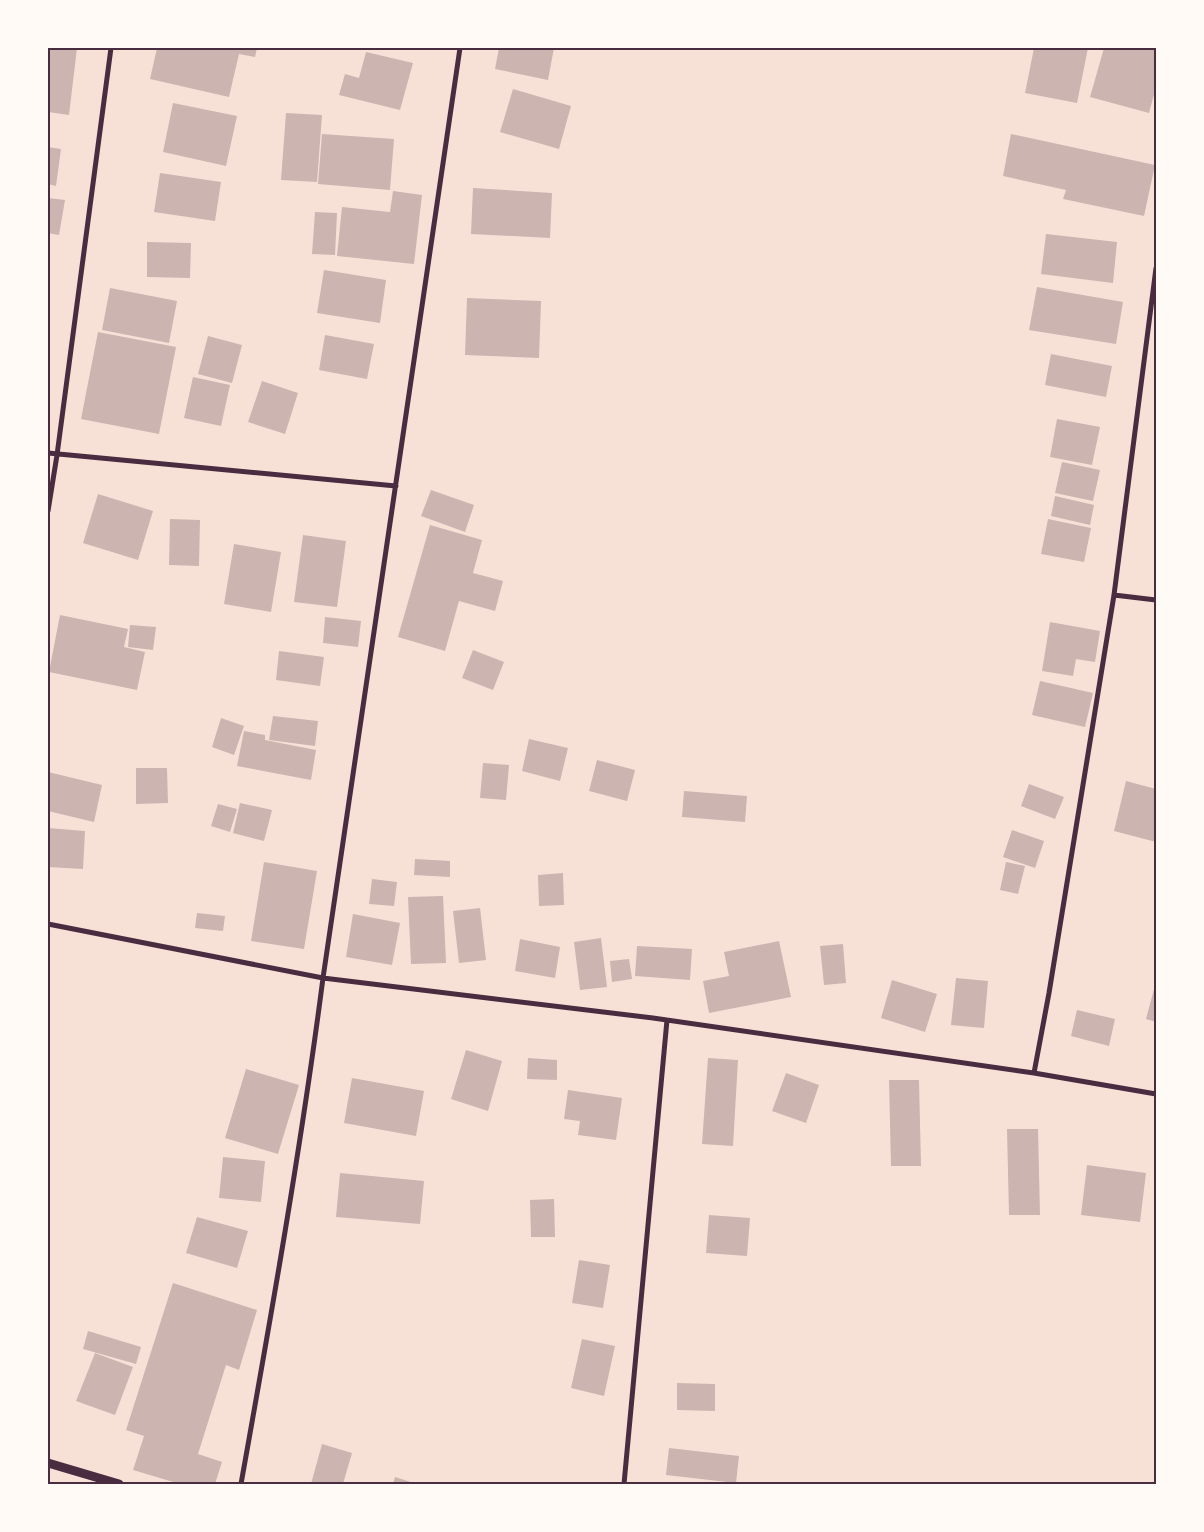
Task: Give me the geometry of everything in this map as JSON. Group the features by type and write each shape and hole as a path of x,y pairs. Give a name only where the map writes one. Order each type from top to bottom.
{"street":[{"path":"48,511 111,48"},
{"path":"241,1484 308,1094 323,978 460,48"},
{"path":"1034,1073 1114,595 1156,268"},
{"path":"48,453 396,486"},
{"path":"1114,595 1156,600"},
{"path":"48,924 323,978 667,1020 1034,1073 1156,1094"},
{"path":"624,1484 667,1020"},
{"path":"48,1464 119,1484"}],"building":[{"path":"48,48 77,48 69,115 48,112"},
{"path":"157,48 257,48 255,57 239,54 229,97 150,79"},
{"path":"499,48 554,48 548,80 495,69"},
{"path":"1034,48 1088,48 1077,103 1025,93"},
{"path":"1104,48 1156,48 1156,87 1149,113 1090,97"},
{"path":"366,52 413,63 400,110 339,95 345,74 359,78"},
{"path":"513,89 571,106 559,149 500,132"},
{"path":"173,103 237,116 226,166 163,152"},
{"path":"286,113 322,115 317,182 281,180"},
{"path":"322,134 394,139 390,190 318,184"},
{"path":"1011,134 1155,165 1144,216 1063,199 1066,190 1003,176"},
{"path":"48,147 61,149 56,186 48,184"},
{"path":"160,173 221,182 215,221 154,212"},
{"path":"473,188 552,193 550,238 471,234"},
{"path":"393,191 422,195 414,264 337,256 342,207 390,212"},
{"path":"48,198 65,200 59,235 48,233"},
{"path":"315,212 337,213 335,255 312,254"},
{"path":"1046,234 1117,242 1113,283 1041,274"},
{"path":"147,242 191,243 190,278 147,277"},
{"path":"324,270 386,280 380,323 317,313"},
{"path":"1037,287 1123,302 1116,344 1029,330"},
{"path":"110,288 177,301 169,343 102,330"},
{"path":"467,298 541,301 539,358 465,355"},
{"path":"98,332 176,347 159,434 81,419"},
{"path":"325,335 374,344 367,379 319,370"},
{"path":"208,336 242,345 232,383 198,374"},
{"path":"1051,354 1112,366 1106,397 1045,385"},
{"path":"193,377 230,385 221,426 184,418"},
{"path":"262,381 298,393 285,434 248,422"},
{"path":"1057,419 1100,427 1092,465 1050,457"},
{"path":"1062,462 1100,470 1093,501 1055,493"},
{"path":"431,490 474,505 465,532 421,516"},
{"path":"98,494 153,511 138,560 83,543"},
{"path":"1055,496 1094,505 1090,525 1051,516"},
{"path":"170,519 200,520 199,566 169,565"},
{"path":"1048,519 1091,528 1084,562 1041,554"},
{"path":"430,525 482,540 473,573 503,581 495,611 459,601 445,651 398,637"},
{"path":"303,535 346,541 337,607 294,602"},
{"path":"234,544 281,552 271,612 224,604"},
{"path":"60,615 128,629 124,647 145,652 137,690 49,672"},
{"path":"325,617 361,621 358,647 323,643"},
{"path":"1050,622 1100,631 1095,662 1076,659 1073,676 1042,671"},
{"path":"130,625 156,627 153,650 128,647"},
{"path":"473,650 504,662 493,690 462,678"},
{"path":"279,651 324,657 320,686 276,680"},
{"path":"1040,681 1093,693 1085,727 1032,715"},
{"path":"273,716 318,721 315,746 269,740"},
{"path":"221,718 244,726 234,755 212,747"},
{"path":"244,731 265,735 265,740 316,750 311,780 237,766"},
{"path":"529,739 568,748 560,781 522,771"},
{"path":"597,760 635,770 627,801 589,791"},
{"path":"483,763 509,765 506,800 480,798"},
{"path":"136,768 167,768 168,803 136,804"},
{"path":"48,772 102,785 94,822 48,811"},
{"path":"1126,781 1156,789 1156,842 1114,831"},
{"path":"1029,784 1064,797 1055,819 1021,806"},
{"path":"684,791 747,796 745,822 682,817"},
{"path":"240,803 272,810 264,841 233,833"},
{"path":"218,804 237,809 230,832 211,826"},
{"path":"48,828 85,831 83,869 48,867"},
{"path":"1012,830 1044,841 1035,868 1003,857"},
{"path":"415,859 450,861 450,877 414,875"},
{"path":"264,862 317,871 304,949 251,941"},
{"path":"1006,862 1025,866 1018,894 1000,890"},
{"path":"563,873 564,905 539,906 538,875"},
{"path":"372,879 397,882 394,906 369,904"},
{"path":"443,896 446,963 411,964 408,897"},
{"path":"480,908 486,960 459,963 453,911"},
{"path":"197,913 225,916 223,931 195,928"},
{"path":"353,914 400,923 392,965 346,957"},
{"path":"601,938 607,987 580,990 574,942"},
{"path":"520,939 560,947 555,978 515,971"},
{"path":"779,941 791,997 709,1013 703,981 729,976 724,952"},
{"path":"843,944 846,983 824,985 820,946"},
{"path":"637,946 692,949 690,980 635,976"},
{"path":"629,959 632,979 612,982 610,961"},
{"path":"956,978 988,981 984,1028 951,1025"},
{"path":"892,980 937,994 925,1032 881,1018"},
{"path":"1154,989 1156,990 1156,1022 1146,1019"},
{"path":"1077,1010 1115,1019 1109,1046 1071,1036"},
{"path":"466,1050 502,1061 488,1111 451,1099"},
{"path":"528,1058 557,1060 557,1080 527,1079"},
{"path":"708,1058 738,1060 733,1146 702,1144"},
{"path":"246,1069 299,1085 278,1154 225,1138"},
{"path":"786,1073 819,1085 806,1123 772,1111"},
{"path":"352,1078 424,1091 416,1136 344,1123"},
{"path":"889,1080 919,1080 921,1166 891,1166"},
{"path":"568,1090 622,1098 616,1140 578,1135 580,1121 564,1119"},
{"path":"1007,1129 1038,1129 1040,1215 1009,1215"},
{"path":"223,1157 265,1161 261,1202 219,1198"},
{"path":"1087,1165 1146,1173 1140,1222 1081,1215"},
{"path":"340,1173 424,1181 420,1224 336,1217"},
{"path":"554,1199 555,1237 531,1237 530,1200"},
{"path":"709,1215 750,1218 747,1256 706,1253"},
{"path":"197,1217 248,1231 237,1268 186,1253"},
{"path":"579,1260 610,1265 603,1308 572,1303"},
{"path":"173,1283 257,1310 239,1370 226,1365 198,1454 222,1462 215,1484 180,1484 133,1470 144,1436 126,1430"},
{"path":"88,1331 141,1347 136,1364 83,1349"},
{"path":"582,1339 615,1346 604,1396 571,1388"},
{"path":"95,1353 133,1367 115,1415 76,1401"},
{"path":"677,1383 715,1384 715,1411 677,1410"},
{"path":"322,1444 352,1453 343,1484 311,1484"},
{"path":"669,1448 739,1456 736,1483 666,1475"},
{"path":"395,1477 417,1484 393,1484"}]}
